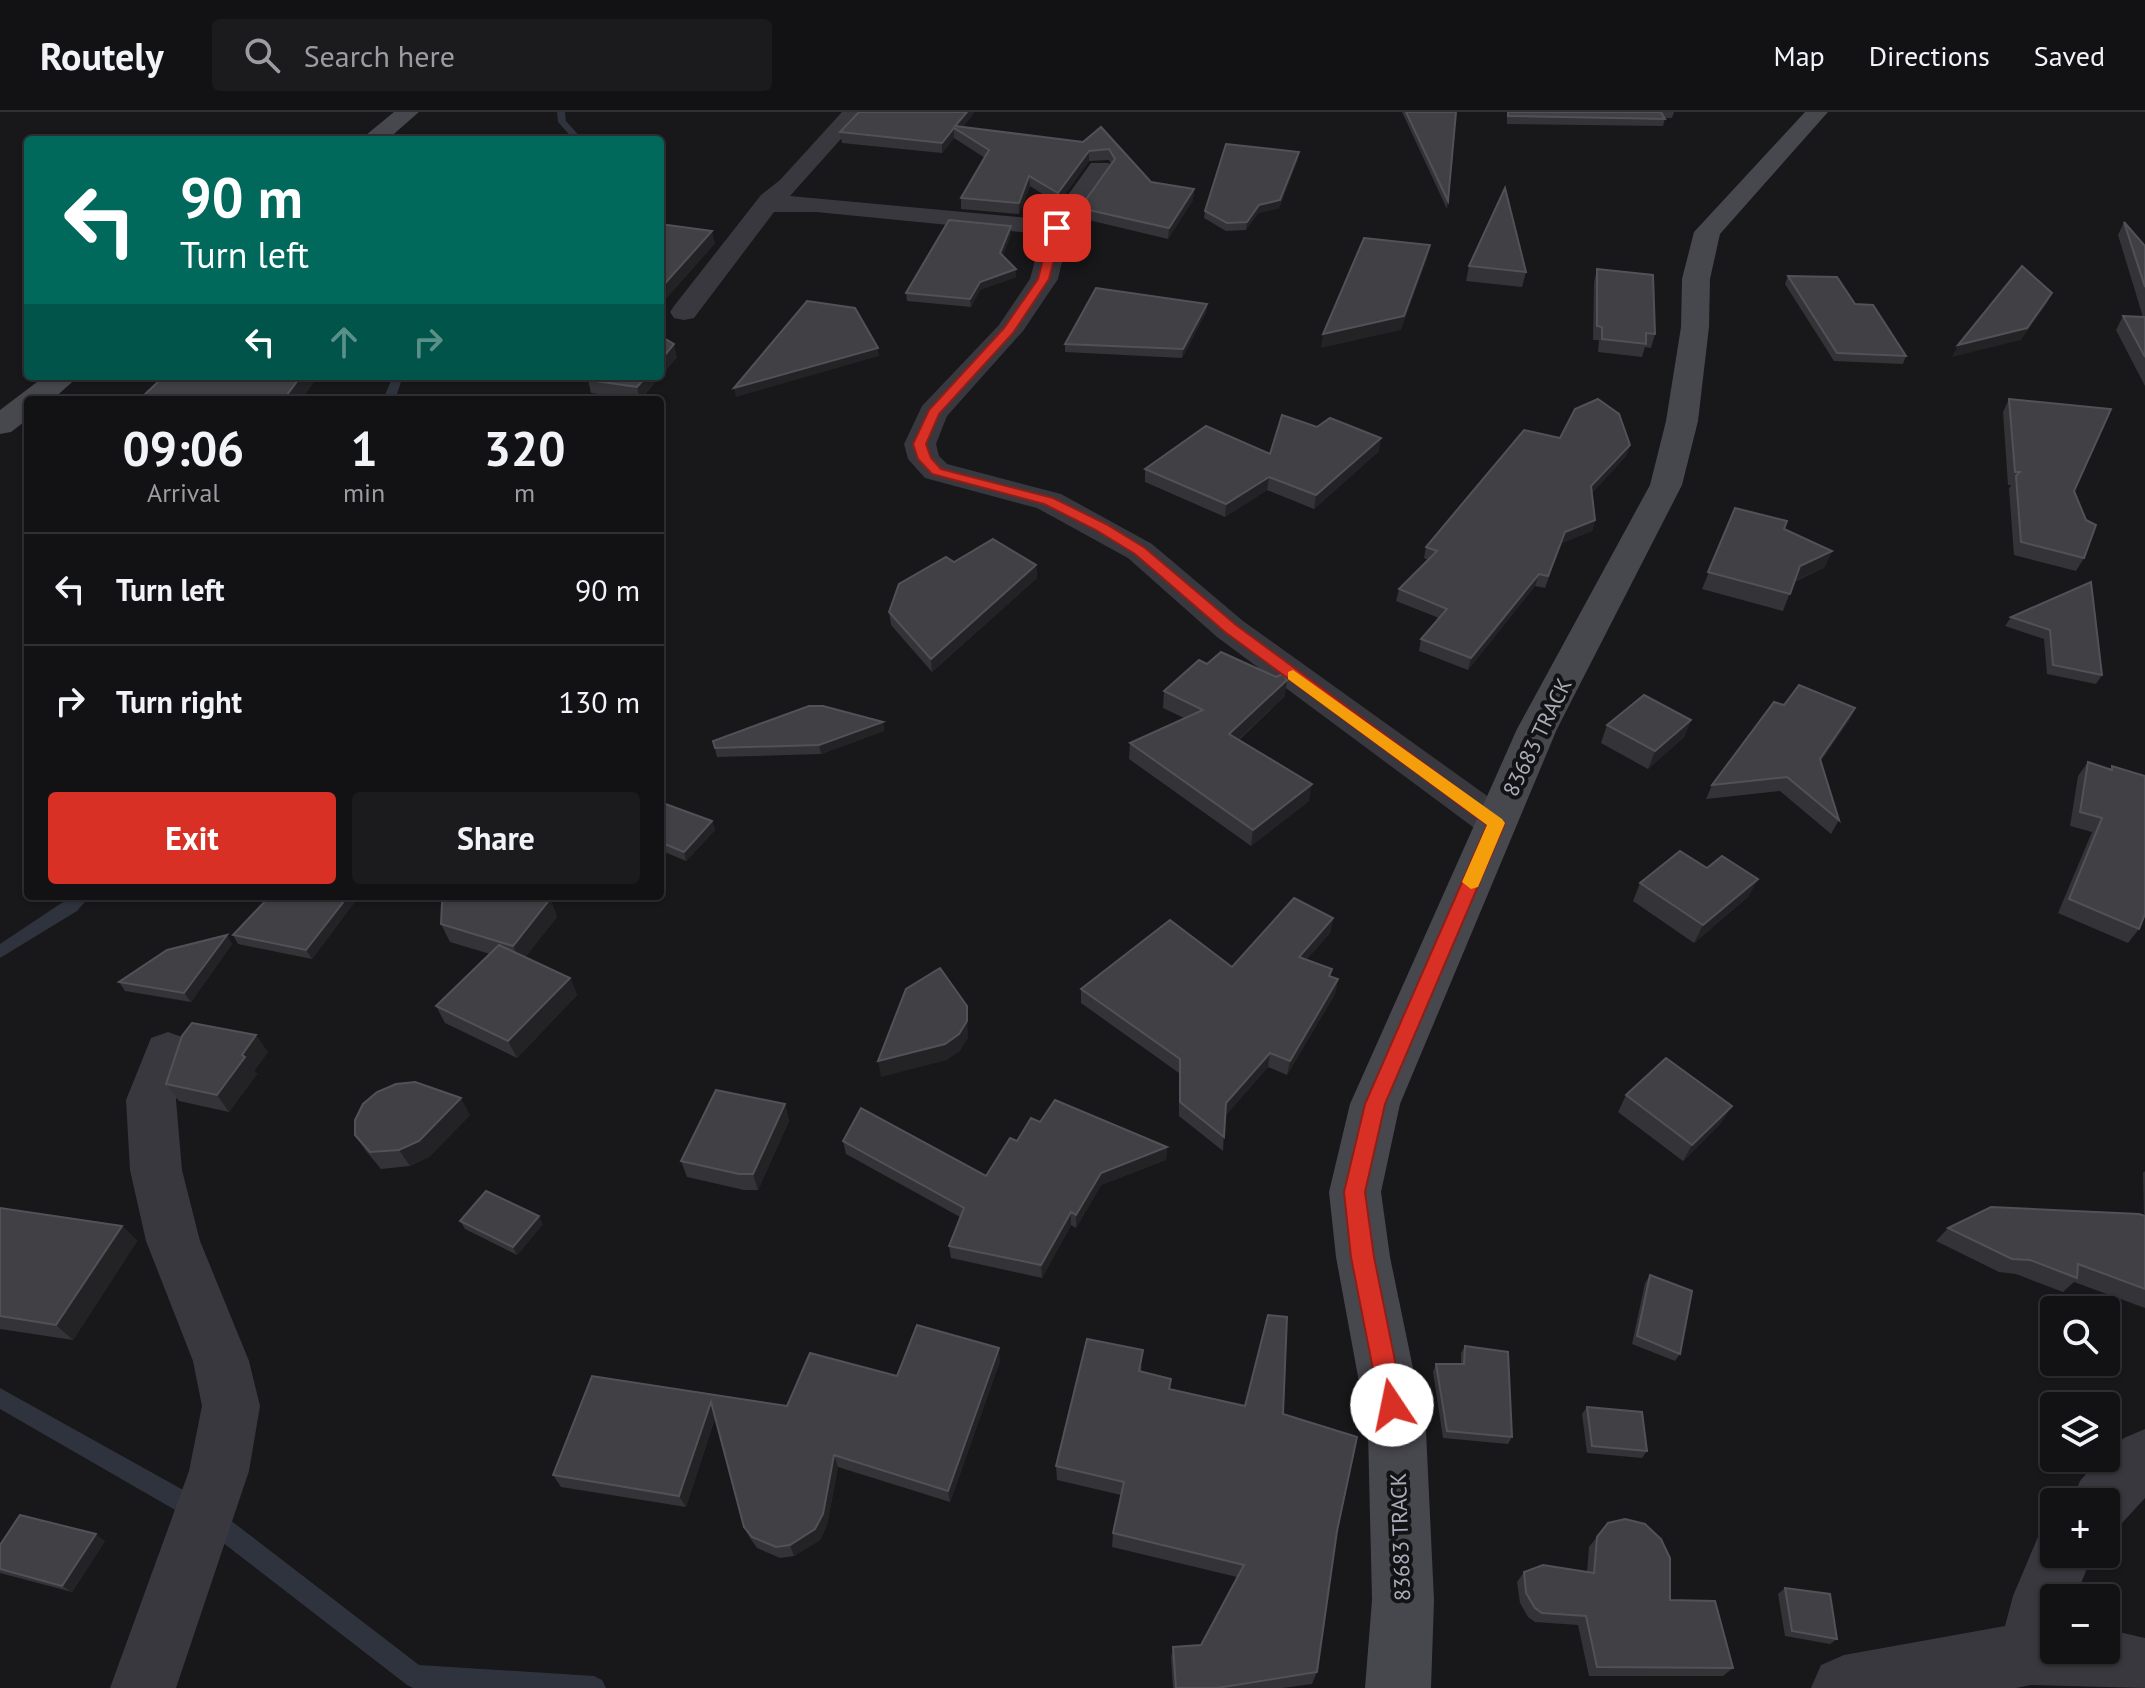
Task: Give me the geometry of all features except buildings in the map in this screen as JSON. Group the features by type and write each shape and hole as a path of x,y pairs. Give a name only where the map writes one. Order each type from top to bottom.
{"street":[{"path":"377,136 408,112"},
{"path":"684,312 736,240 854,112"},
{"name":"83683 TRACK","path":"1398,1688 1403,1600 1397,1431 1363,1257 1355,1192 1375,1104 1537,729 1666,485 1682,421 1695,327 1696,279 1707,232 1817,112"},
{"path":"1100,168 1057,228 1044,279 1009,331 933,413 920,444 924,459 936,471 956,479 1049,501 1127,543 1230,629 1496,823"},
{"path":"767,204 816,204 1057,228"},
{"path":"38,396 59,380"},
{"path":"0,425 24,407"},
{"path":"143,1688 219,1471 231,1406 221,1361 173,1241 156,1170 151,1100 168,1052"},
{"path":"2113,1488 2145,1459"},
{"path":"2031,1653 2044,1596 2056,1568"},
{"path":"1844,1688 2031,1653 2087,1657 2145,1670"}],"waterway":[{"path":"561,112 562,122 575,136"},
{"path":"390,396 396,380"},
{"path":"0,952 78,900"},
{"path":"0,1398 204,1514 415,1677 594,1688"}],"slow traffic":[{"path":"1293,675 1496,823 1471,882"}],"route":[{"path":"1057,228 1044,279 1009,331 933,413 920,444 924,459 936,471 956,479 1049,501 1140,551 1230,629 1496,823 1375,1104 1355,1192 1363,1257 1392,1405"}]}
